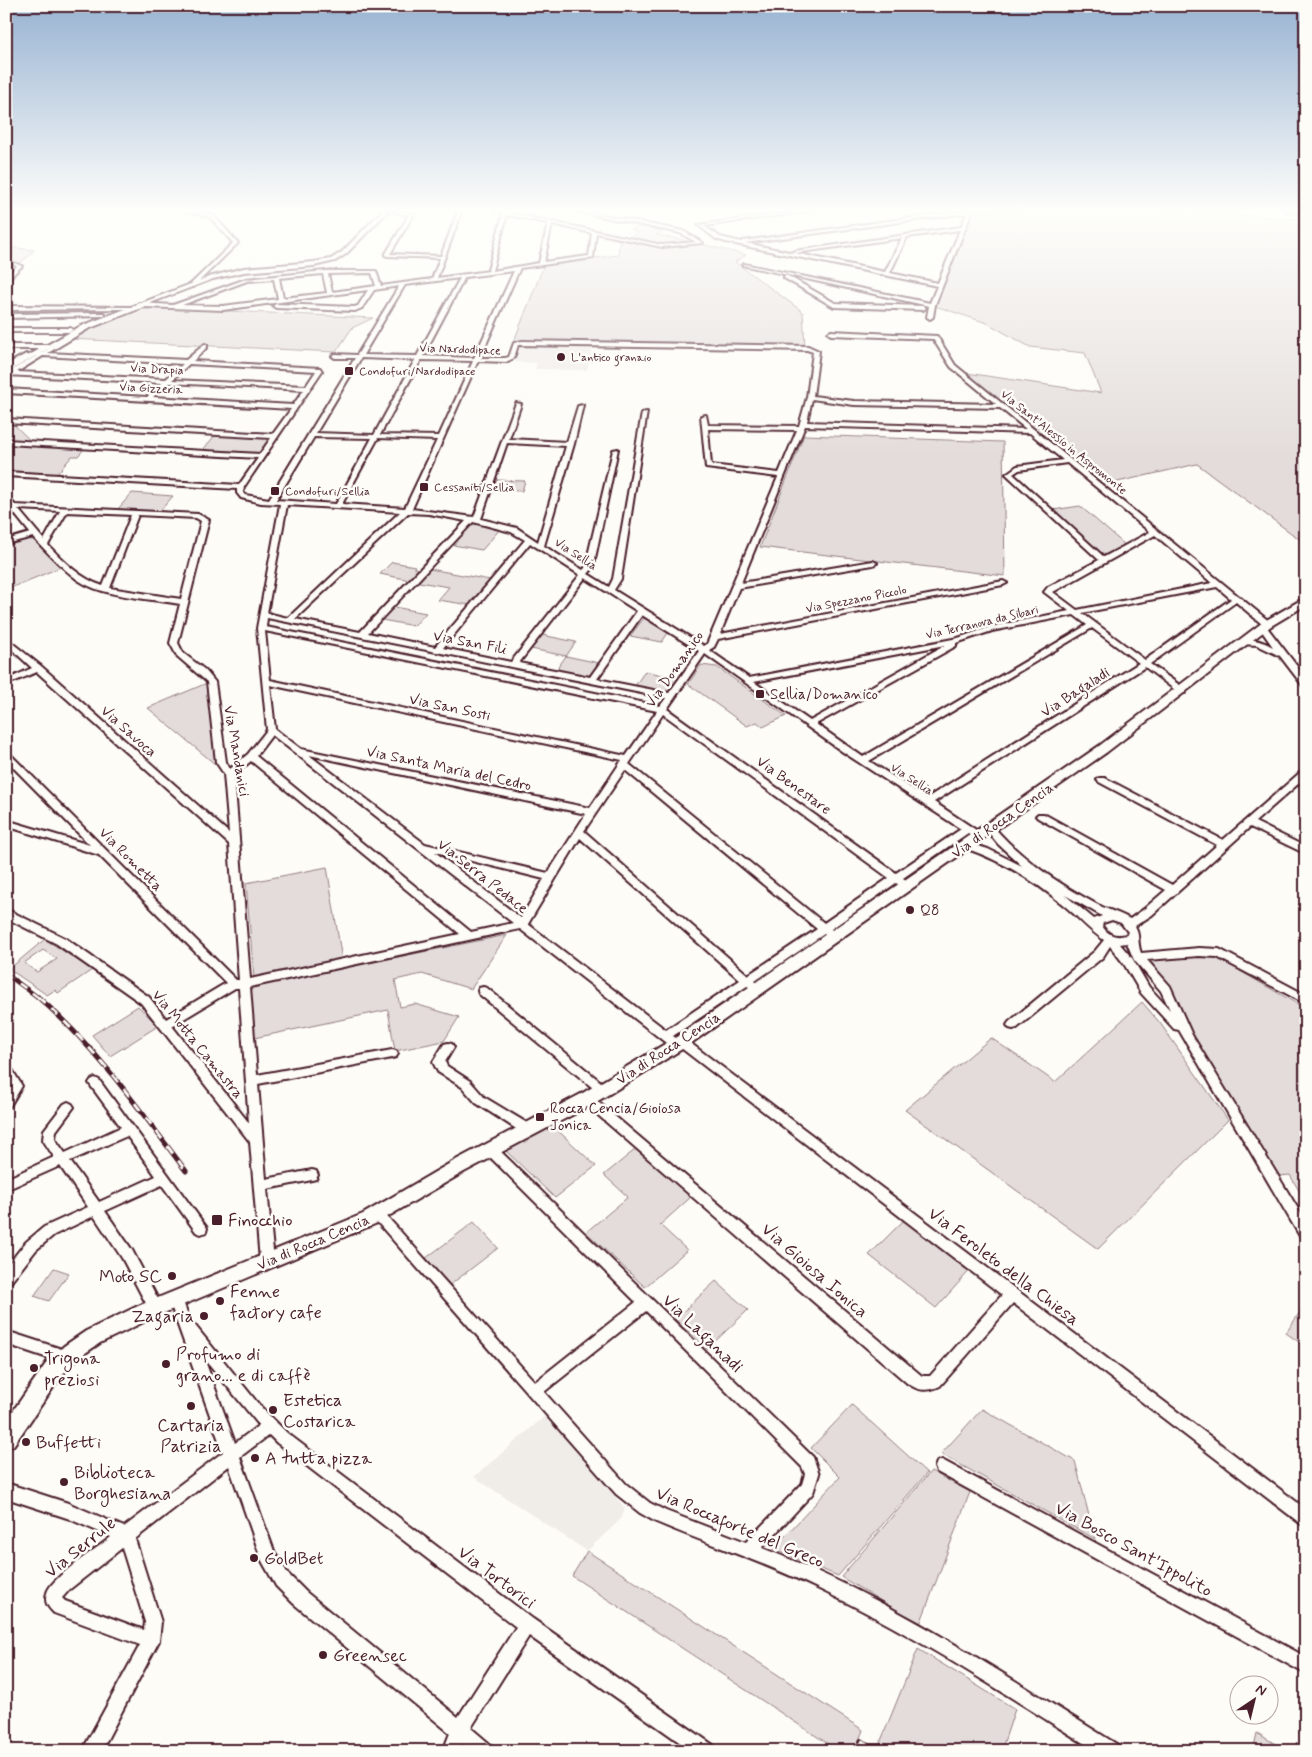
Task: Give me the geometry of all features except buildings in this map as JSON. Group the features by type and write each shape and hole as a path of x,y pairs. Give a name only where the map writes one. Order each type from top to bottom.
{"main road":[{"name":"Via di Rocca Cencia","path":"6,1439 38,1390 66,1356 99,1334 155,1308 377,1215 490,1149 603,1090 752,985 902,882 975,835 1182,691 1265,626 1306,600"}],"street":[{"path":"7,373 70,333 172,293"},
{"path":"171,307 208,293"},
{"path":"279,293 280,300"},
{"path":"6,308 139,306 208,309 337,293"},
{"path":"244,306 355,309 360,307 369,293"},
{"path":"271,502 398,293"},
{"path":"338,506 454,293"},
{"path":"290,620 410,507 507,293"},
{"path":"813,293 833,305 932,306"},
{"path":"872,293 932,306"},
{"path":"930,317 938,293"},
{"path":"6,330 70,333 139,306"},
{"path":"6,316 103,315 6,368"},
{"name":"Via Sant'Alessio in Aspromonte","path":"831,332 934,336 949,362 1236,599 1265,626 1282,654 1306,684"},
{"name":"Via Nardodipace","path":"335,356 508,360 515,345 520,343 814,349"},
{"path":"6,347 45,346"},
{"path":"39,354 45,346"},
{"path":"148,399 204,346"},
{"name":"Via Domanico","path":"522,925 579,832 662,709 704,650 711,645 802,426 810,397 816,351 814,349"},
{"path":"6,474 241,487 319,371 318,369 189,361 39,354"},
{"name":"Via Drapia","path":"7,373 307,388"},
{"name":"Via Gizzeria","path":"6,392 295,407"},
{"path":"810,397 854,402 1002,406"},
{"path":"362,635 475,520 518,404"},
{"path":"540,546 581,406"},
{"path":"610,591 617,579 645,413"},
{"path":"704,416 708,467 782,475"},
{"path":"6,421 275,436"},
{"path":"705,427 802,426 1034,431"},
{"path":"312,435 441,438"},
{"path":"505,441 570,444"},
{"path":"6,442 263,456"},
{"path":"513,665 590,565 616,450"},
{"path":"1070,461 1017,468 1010,474 1103,560"},
{"name":"Via Sellia","path":"241,487 240,494 245,498 271,502 406,510 475,520 509,528 530,539 750,680 863,761 975,835"},
{"path":"6,498 34,534 83,579 106,588 184,602"},
{"path":"229,774 251,756 271,730 261,644 261,628 284,503"},
{"name":"Via Mandanici","path":"13,507 199,516 205,519 174,639 174,647 210,681 221,762 229,774 234,843 239,984 251,1081 267,1261"},
{"path":"45,545 64,510"},
{"path":"106,588 135,513"},
{"path":"1155,532 1049,590 1050,595 1182,691"},
{"path":"6,542 34,534"},
{"path":"437,650 530,539"},
{"path":"736,586 873,563"},
{"name":"Via Spezzano Piccolo","path":"714,637 1003,583"},
{"name":"Via Terranova da Sibari","path":"750,680 960,640 985,630 1218,584"},
{"name":"Via Bagaladi","path":"926,803 1144,664 1236,599"},
{"path":"592,680 641,611"},
{"name":"Via San Fili","path":"263,615 671,696"},
{"path":"863,761 1092,625"},
{"name":"Via San Fili","path":"261,628 662,709"},
{"name":"Via Savoca","path":"6,640 234,843"},
{"path":"810,724 960,640"},
{"path":"1244,642 1261,644 1282,654"},
{"path":"6,683 38,668"},
{"name":"Via San Sosti","path":"265,680 627,762"},
{"name":"Via Benestare","path":"662,709 902,882"},
{"name":"Via Serra Pedace","path":"271,730 300,750 522,925 674,1041"},
{"name":"Via Santa Maria del Cedro","path":"300,750 593,812"},
{"name":"Via Rometta","path":"6,755 103,853 239,984"},
{"path":"251,756 470,937"},
{"path":"627,762 829,933"},
{"path":"1110,939 1126,940 1131,930 1146,914 1306,772"},
{"path":"1102,780 1224,845"},
{"path":"1041,816 1173,890"},
{"path":"6,823 103,853"},
{"path":"1249,823 1306,851"},
{"path":"579,832 752,985"},
{"path":"975,835 1017,858 1087,904 1111,916 1121,918 1131,930 1132,944 1138,957 1166,992 1186,1036 1306,1234"},
{"path":"975,835 1059,895 1110,939 1128,961 1151,996 1186,1036"},
{"path":"423,846 550,877"},
{"name":"Via Motta Camastra","path":"6,913 61,941 112,974 145,1000 256,1141"},
{"path":"1098,929 1098,921 1111,916"},
{"path":"165,1025 239,984 522,925"},
{"path":"1013,1025 1099,954 1110,939"},
{"path":"1138,957 1199,952 1219,953 1306,1000"},
{"path":"484,991 603,1090"},
{"path":"1151,996 1160,996 1166,992"},
{"name":"Via Feroleto della Chiesa","path":"674,1041 1306,1519"},
{"path":"448,1048 440,1059 439,1064 442,1068 466,1084 480,1100 528,1130"},
{"path":"251,1081 392,1054"},
{"path":"6,1069 16,1086 6,1103"},
{"path":"95,1083 202,1228"},
{"name":"Via Gioiosa Ionica","path":"586,1099 912,1378 922,1384 929,1384 935,1381 1011,1296"},
{"path":"68,1107 48,1134 49,1140 136,1268 155,1308"},
{"path":"6,1185 129,1129"},
{"name":"Via Laganadi","path":"490,1149 804,1457 811,1468 812,1477 808,1488 748,1551"},
{"path":"260,1185 312,1175"},
{"path":"6,1278 41,1236 165,1178"},
{"name":"Via Roccaforte del Greco","path":"377,1215 621,1488 638,1503 661,1517 802,1572 867,1605 1112,1751"},
{"path":"176,1300 230,1454 270,1560 282,1580 300,1598 485,1751"},
{"path":"535,1391 646,1303"},
{"name":"Via Tortorici","path":"184,1322 268,1426 526,1625 707,1751"},
{"path":"6,1337 66,1356"},
{"path":"200,1371 214,1360"},
{"name":"Via Serrule","path":"150,1641 60,1607 54,1602 54,1594 60,1587 268,1426"},
{"name":"Via Bosco Sant'Ippolito","path":"942,1467 1306,1666"},
{"path":"6,1490 68,1511 126,1536 153,1622 153,1631 150,1641 91,1751"},
{"path":"452,1751 459,1731 526,1625"}],"shaded area":[{"path":"533,293 777,293 803,312 805,347 514,341"},
{"path":"937,293 1306,293 1306,544 1197,464 1100,486 960,372 1101,393 1085,353 1030,347 987,323 932,305"},
{"path":"145,307 373,318 352,328 336,352 70,339 100,324"},
{"path":"521,344 593,346 587,370 535,369 537,363 515,362"},
{"path":"6,422 11,422 32,442 6,441"},
{"path":"216,434 273,437 260,454 202,451"},
{"path":"804,435 1003,442 1005,576 760,547"},
{"path":"6,444 85,448 78,456 72,456 57,474 6,472"},
{"path":"496,480 525,481 522,491 492,490"},
{"path":"132,493 173,496 159,512 117,510"},
{"path":"1080,506 1125,545 1102,556 1053,510"},
{"path":"474,522 501,528 482,550 453,545"},
{"path":"22,539 33,540 61,567 8,589 6,586 6,543"},
{"path":"392,562 415,566 414,568 419,569 410,580 380,574"},
{"path":"430,569 490,580 470,605 438,600 449,587 419,582"},
{"path":"394,607 426,613 414,626 382,620"},
{"path":"644,618 668,633 662,642 630,636"},
{"path":"542,635 576,642 566,656 531,649"},
{"path":"566,656 599,663 590,676 556,670"},
{"path":"701,665 717,667 786,716 763,727 757,722 747,726 688,684"},
{"path":"645,671 680,679 670,693 635,686"},
{"path":"207,683 216,765 148,708"},
{"path":"327,867 342,960 254,978 246,883"},
{"path":"507,935 471,989 422,974 395,980 400,1007 415,1004 459,1017 444,1041 395,1051 388,1010 254,1038 249,987"},
{"path":"45,939 92,970 58,993 55,990 47,995 9,969","holes":["43,950 57,959 37,972 24,963"]},
{"path":"1207,955 1219,956 1243,967 1240,971 1306,1009 1306,1203 1290,1175 1279,1176 1151,965 1156,960"},
{"path":"1142,1002 1160,1023 1228,1120 1098,1249 905,1110 991,1038 1055,1082"},
{"path":"138,1006 158,1026 110,1056 92,1035"},
{"path":"553,1126 596,1166 555,1198 506,1151"},
{"path":"636,1149 691,1197 660,1225 687,1250 645,1287 586,1232 628,1197 604,1175"},
{"path":"905,1219 971,1269 936,1308 869,1255"},
{"path":"474,1222 498,1248 450,1285 426,1258"},
{"path":"54,1268 69,1273 49,1301 34,1296"},
{"path":"716,1281 748,1310 707,1349 675,1319"},
{"path":"1306,1303 1306,1347 1286,1333"},
{"path":"852,1405 927,1473 838,1576 773,1549 840,1477 811,1448"},
{"path":"982,1409 1075,1461 1095,1539 941,1454"},
{"path":"545,1416 625,1508 621,1519 587,1551 474,1477"},
{"path":"931,1471 970,1492 920,1624 841,1577"},
{"path":"587,1551 863,1730 855,1751 839,1751 572,1576"},
{"path":"918,1649 1015,1709 1001,1751 892,1751 880,1743"},
{"path":"1257,1733 1287,1751 1253,1751"}],"railway":[{"path":"6,974 39,998"},
{"path":"38,997 59,1016 98,1058 186,1171"},
{"path":"861,1741 876,1751"}],"place":[{"name":"L'antico granaio","path":"561,357"},
{"name":"Condofuri/Nardodipace","path":"349,371"},
{"name":"Cessaniti/Sellia","path":"424,487"},
{"name":"Condofuri/Sellia","path":"275,491"},
{"name":"Sellia/Domanico","path":"760,694"},
{"name":"Q8","path":"910,910"},
{"name":"Rocca Cencia/Gioiosa Jonica","path":"540,1117"},
{"name":"Finocchio","path":"217,1220"},
{"name":"Moto SC","path":"172,1276"},
{"name":"Fenne factory cafe","path":"220,1301"},
{"name":"Zagaria","path":"204,1316"},
{"name":"Profumo di grano... e di caffè","path":"166,1364"},
{"name":"Trigona preziosi","path":"34,1368"},
{"name":"Cartaria Patrizia","path":"191,1406"},
{"name":"Estetica Costarica","path":"273,1410"},
{"name":"Buffetti","path":"26,1442"},
{"name":"A tutta pizza","path":"255,1458"},
{"name":"Biblioteca Borghesiana","path":"64,1482"},
{"name":"GoldBet","path":"254,1558"},
{"name":"Greensec","path":"323,1655"}]}
